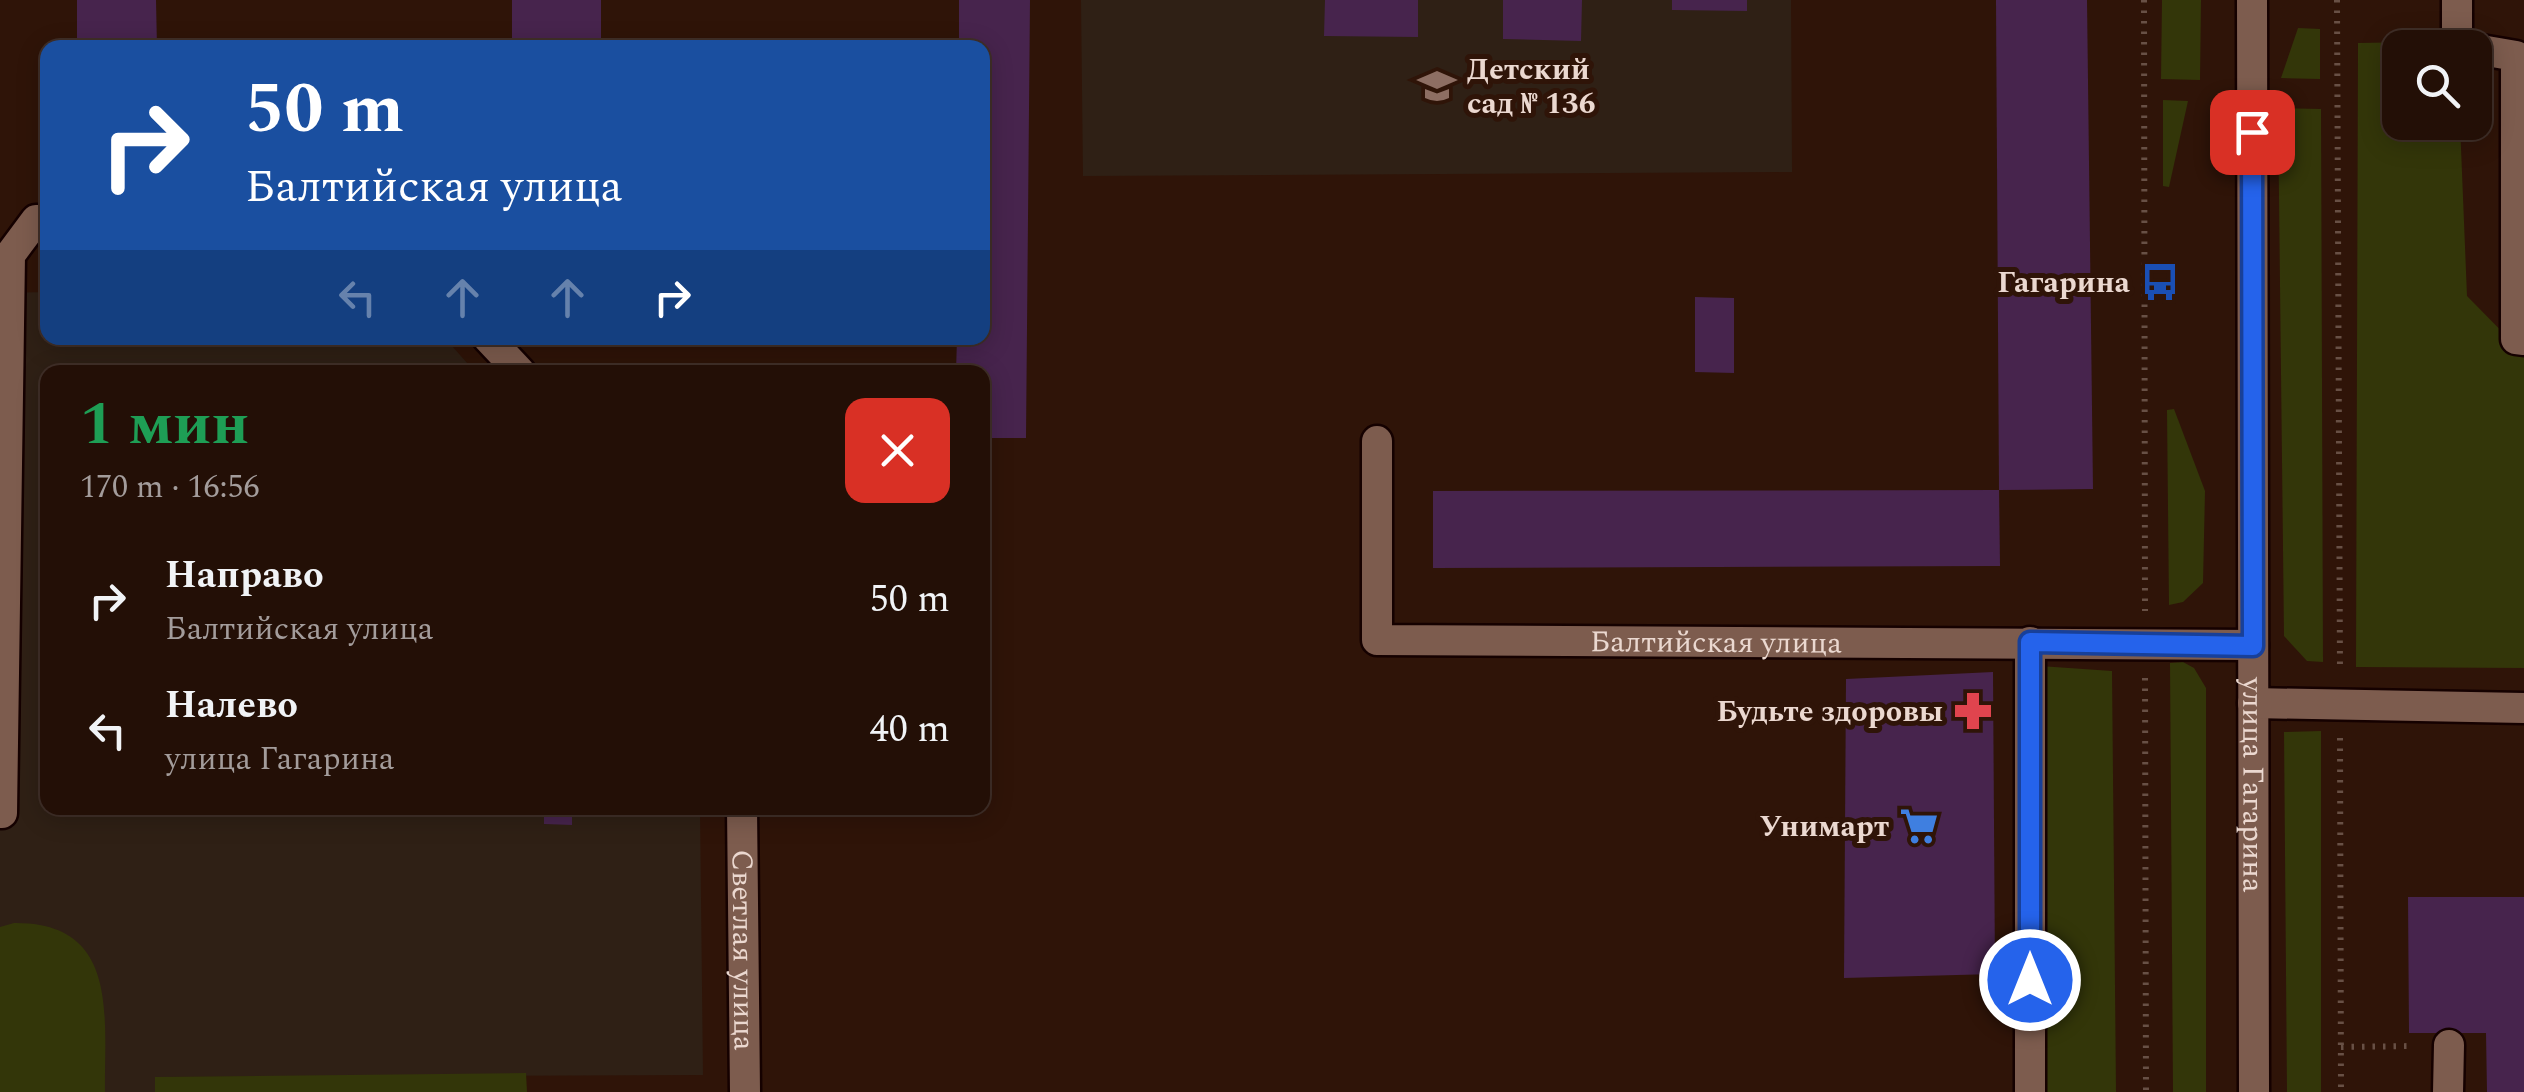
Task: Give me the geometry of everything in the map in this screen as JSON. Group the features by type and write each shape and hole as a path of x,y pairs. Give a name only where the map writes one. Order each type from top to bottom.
{"street":[{"name":"улица Гагарина","path":"2252,0 2254,1092"},
{"path":"2456,30 2457,0"},
{"path":"2492,52 2516,56 2516,339 2524,340"},
{"path":"2,813 7,293 10,254 40,222"},
{"path":"495,345 513,365"},
{"name":"Балтийская улица","path":"1377,441 1377,640 2146,642 2253,646"},
{"path":"2030,642 2030,1092"},
{"path":"2253,703 2524,708"},
{"name":"Светлая улица","path":"742,815 745,1092"},
{"path":"2448,1092 2449,1045"}],"path":[{"path":"2144,0 2146,1092"},
{"path":"2338,0 2341,1092"},
{"path":"2341,1047 2449,1045"}],"shaded area":[{"name":"Детский сад № 136","path":"1081,0 1791,0 1792,172 1083,176"},
{"path":"40,292 40,345 451,345 469,365 40,365 40,815 700,815 703,1075 155,1077 155,1092 0,1092 0,293"}],"green space":[{"path":"2162,0 2201,0 2200,80 2161,79"},
{"path":"2298,28 2320,29 2320,79 2281,78"},
{"path":"2358,43 2382,43 2382,140 2461,140 2467,296 2524,354 2524,668 2356,667"},
{"path":"2163,100 2188,101 2169,187 2163,186"},
{"path":"2278,108 2321,109 2323,662 2307,661 2284,636"},
{"path":"2174,409 2205,491 2203,583 2183,602 2169,605 2167,410"},
{"path":"2183,662 2194,668 2206,688 2206,1092 2173,1092 2170,663"},
{"path":"2040,666 2112,671 2116,1092 2042,1092"},
{"path":"2321,731 2321,1092 2287,1092 2284,732"},
{"path":"14,923 48,927 73,938 89,956 104,1005 105,1092 0,1092 0,927"},
{"path":"526,1073 527,1092 155,1092 155,1077"}],"building":[{"path":"77,0 156,0 157,40 77,40"},
{"path":"512,0 601,0 601,40 512,40"},
{"path":"959,0 1030,0 1026,438 990,438 990,365 956,365 957,345 990,345 990,40 959,40"},
{"name":"Детский сад № 136","path":"1325,0 1418,0 1418,37 1324,36"},
{"name":"Детский сад № 136","path":"1503,0 1582,0 1581,41 1503,39"},
{"name":"Детский сад № 136","path":"1672,0 1747,0 1747,11 1672,10"},
{"path":"1996,0 2087,0 2093,489 1999,490"},
{"path":"1695,297 1734,298 1734,373 1695,372"},
{"path":"1999,490 2000,566 1433,568 1433,491"},
{"path":"1993,672 1995,974 1844,978 1846,679"},
{"path":"544,815 572,815 572,825 544,824"},
{"path":"2408,897 2524,897 2524,1092 2487,1092 2486,1033 2409,1033"}],"place":[{"name":"Детский сад № 136","path":"1437,86"},
{"name":"Гагарина","path":"2160,282"},
{"name":"Будьте здоровы","path":"1973,711"},
{"name":"Унимарт","path":"1919,826"}],"route":[{"path":"2030,980 2030,642 2253,646 2252,132"}]}
